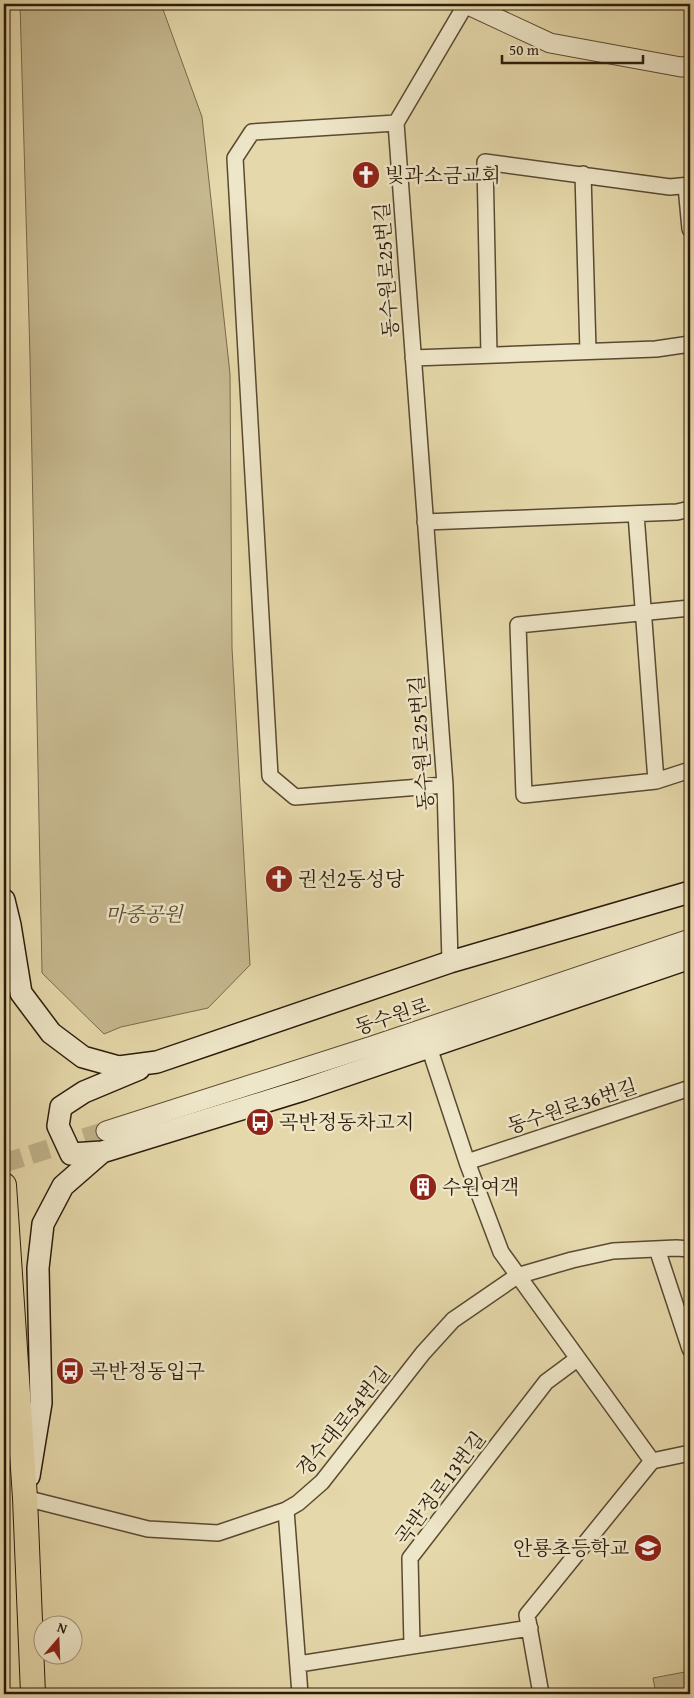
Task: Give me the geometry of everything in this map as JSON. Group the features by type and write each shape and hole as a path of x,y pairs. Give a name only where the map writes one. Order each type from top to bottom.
{"main road":[{"path":"689,957 303,1090 102,1152 71,1154 58,1126 62,1107 84,1092 157,1062 450,962 690,892"},
{"path":"4,900 21,993 51,1033 83,1057 119,1067 157,1062"},
{"path":"25,1498 41,1403 38,1268 43,1224 63,1186 102,1152"},
{"path":"4,1185 25,1498 33,1694"}],"street":[{"path":"445,785 295,798 270,776 235,158 252,132 396,123 466,4 550,43 681,67 690,66"},
{"name":"동수원로25번길","path":"396,123 445,785 450,962"},
{"path":"489,355 484,162 670,187 688,185 690,229"},
{"path":"583,174 588,352"},
{"path":"413,358 656,349 690,344"},
{"path":"425,522 677,512 690,509"},
{"path":"636,514 656,781"},
{"path":"690,608 518,625 524,795 656,781 690,770"},
{"name":"동수원로","path":"106,1131 372,1046 689,957"},
{"path":"429,1047 467,1162 501,1252 652,1461"},
{"name":"동수원로36번길","path":"467,1162 690,1088"},
{"name":"경수대로54번길","path":"25,1498 148,1529 218,1533 286,1510 298,1503 322,1482 423,1353 453,1320 517,1276 612,1251 676,1248 690,1250"},
{"path":"657,1249 690,1349"},
{"name":"곡반정로13번길","path":"412,1646 410,1558 546,1382 577,1359"},
{"path":"541,1694 527,1615 652,1461 690,1453"},
{"path":"286,1510 300,1694"},
{"path":"299,1664 530,1628"}],"green space":[{"name":"마중공원","path":"20,4 161,4 202,117 230,374 232,648 250,965 208,1008 121,1027 104,1034 42,973 30,357"},
{"path":"690,1671 690,1694 656,1694 653,1678"}],"tunnel":[{"path":"4,1163 106,1131"}],"place":[{"name":"빛과소금교회","path":"366,175"},
{"name":"권선2동성당","path":"279,879"},
{"name":"곡반정동차고지","path":"260,1122"},
{"name":"수원여객","path":"423,1187"},
{"name":"곡반정동입구","path":"70,1371"},
{"name":"안룡초등학교","path":"648,1548"}]}
